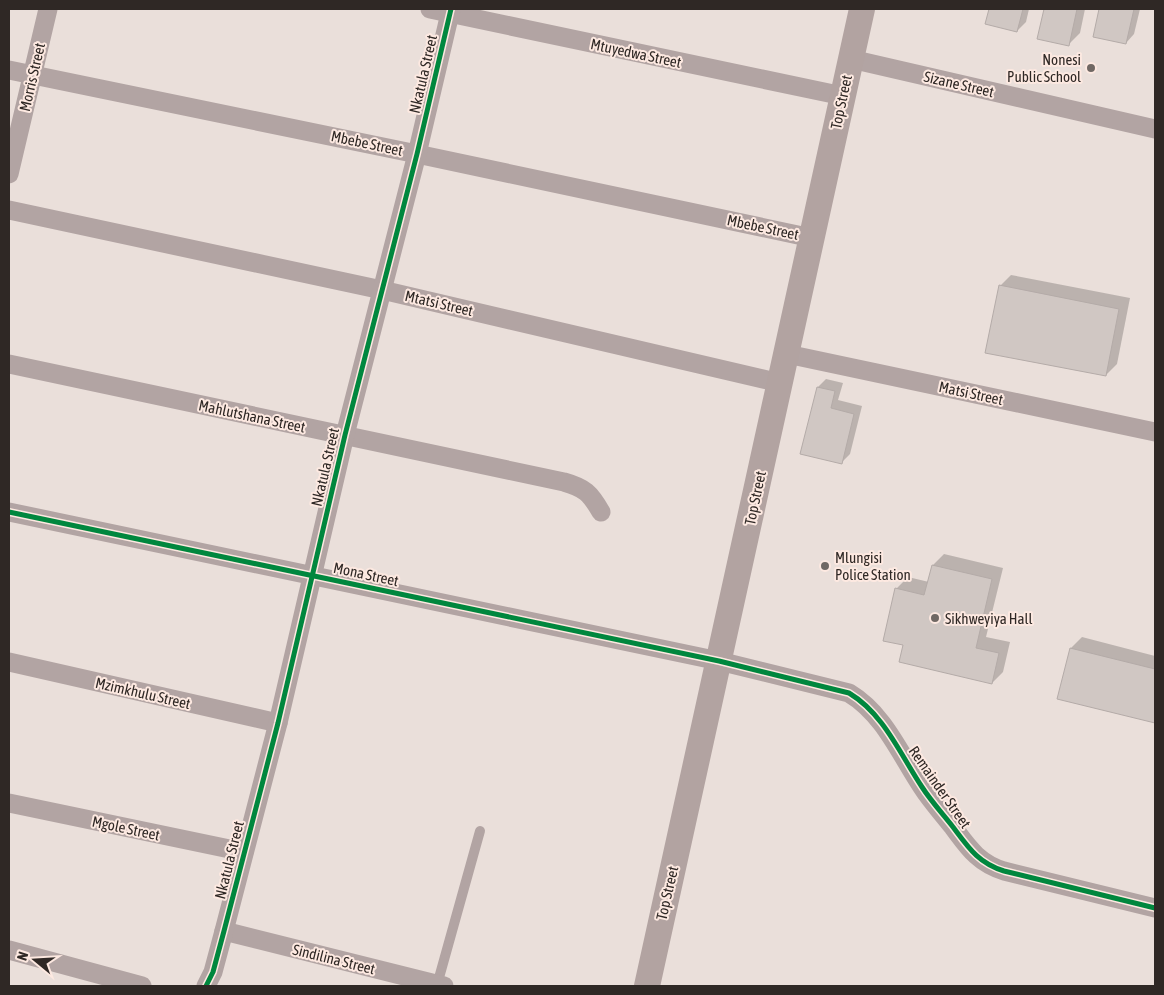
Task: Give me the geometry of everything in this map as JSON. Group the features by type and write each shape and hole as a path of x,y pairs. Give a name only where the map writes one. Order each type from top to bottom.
{"street":[{"name":"Morris Street","path":"9,174 48,9"},
{"name":"Mtuyedwa Street","path":"430,9 451,11 843,96"},
{"name":"Top Street","path":"646,986 862,9"},
{"name":"Nkatula Street","path":"206,986 213,972 278,723 345,436 417,154 451,11"},
{"name":"Sizane Street","path":"851,59 1155,128"},
{"name":"Mbebe Street","path":"9,70 812,238"},
{"name":"Mtatsi Street","path":"9,210 382,290 780,383"},
{"name":"Matsi Street","path":"787,354 1155,432"},
{"name":"Mahlutshana Street","path":"9,364 575,485 591,495 601,512"},
{"name":"Mona Street","path":"9,512 719,661"},
{"name":"Remainder Street","path":"719,661 835,688 849,693 864,702 882,724 928,794 971,851 988,865 1004,871 1155,908"},
{"name":"Mzimkhulu Street","path":"9,662 278,723"},
{"name":"Mgole Street","path":"9,803 244,852"},
{"name":"Sindilina Street","path":"224,931 441,985"},
{"path":"9,950 142,986"}],"lane":[{"path":"441,985 480,831"}],"building":[{"path":"989,9 1023,9 1017,32 985,24"},
{"path":"1044,9 1077,9 1069,46 1037,39"},
{"path":"1099,9 1134,9 1126,44 1093,37"},
{"path":"999,285 1119,309 1106,376 985,353"},
{"path":"817,387 835,391 831,408 854,414 842,464 800,454"},
{"name":"Sikhweyiya Hall","path":"932,565 992,579 976,648 999,653 992,684 899,662 903,645 883,641 895,588 924,595"},
{"path":"1070,648 1155,669 1155,723 1057,699"}],"cycle path":[{"path":"206,986 213,972 278,723 345,435 417,154 451,9"},
{"path":"9,512 719,661 849,693 882,723 929,797 974,854 987,864 1004,871 1155,908"}],"place":[{"name":"Nonesi Public School","path":"1091,68"},
{"name":"Mlungisi Police Station","path":"825,566"},
{"name":"Sikhweyiya Hall","path":"935,618"}]}
